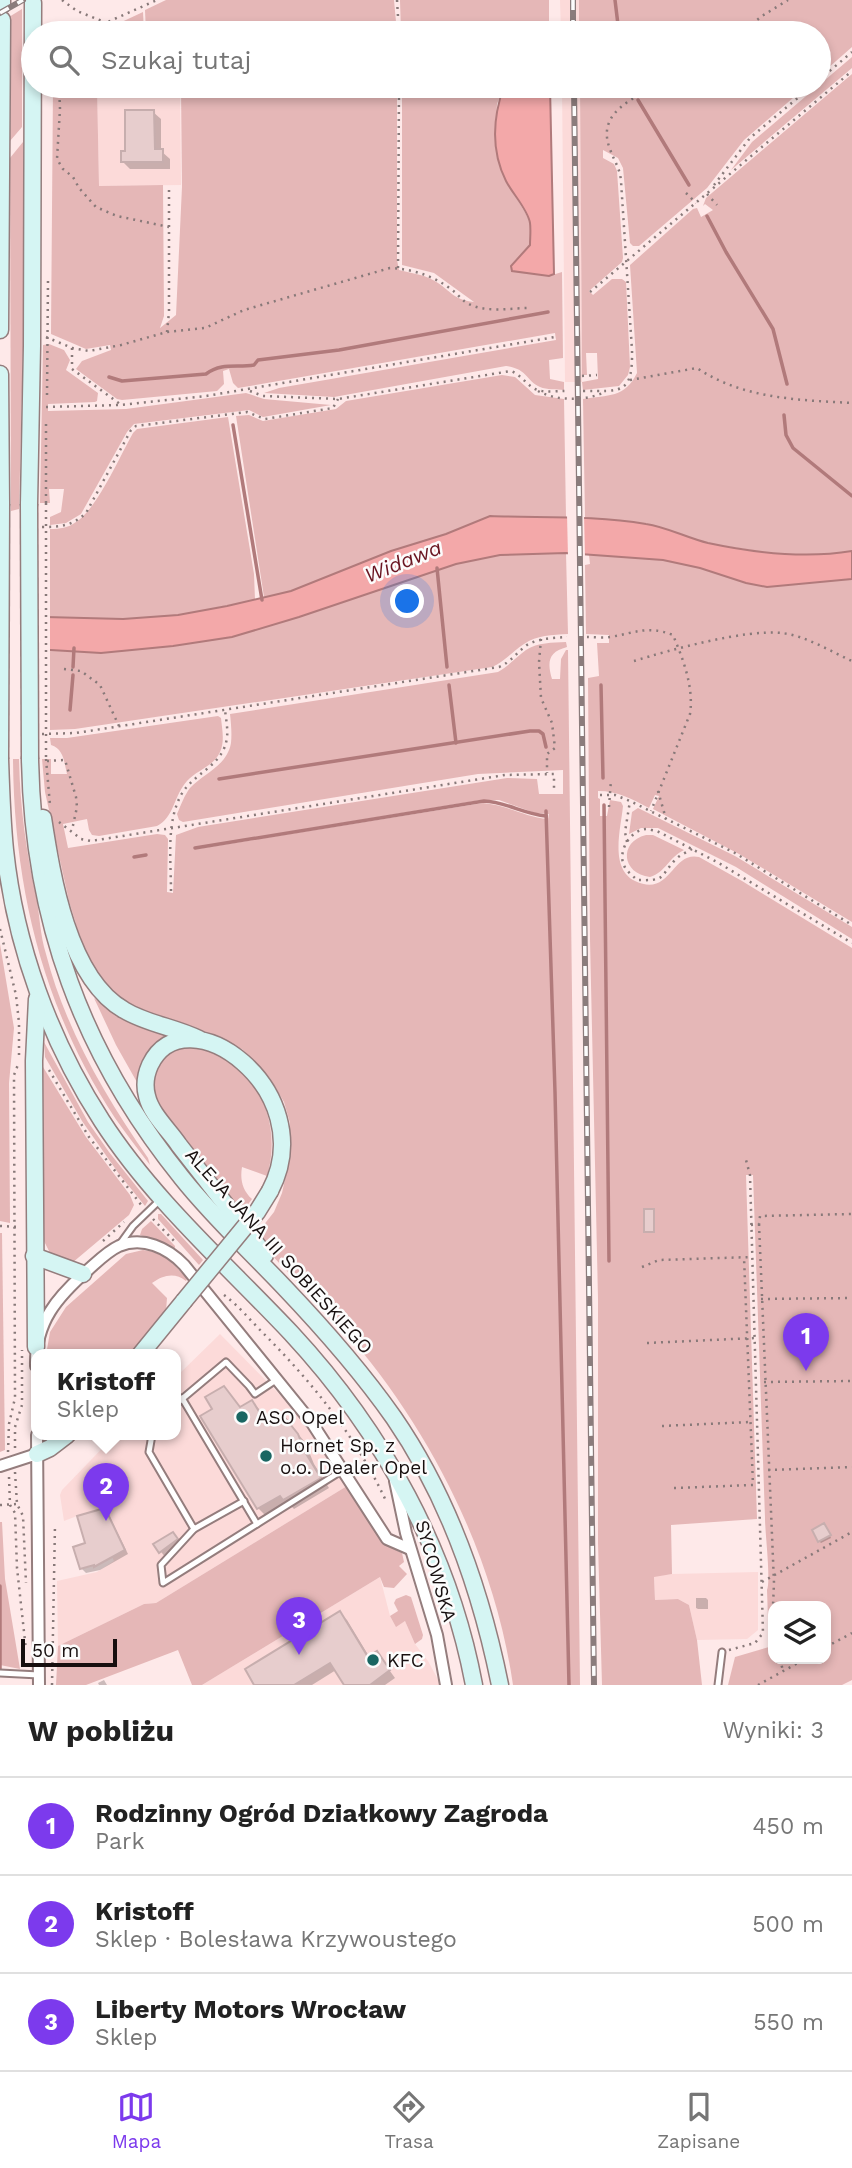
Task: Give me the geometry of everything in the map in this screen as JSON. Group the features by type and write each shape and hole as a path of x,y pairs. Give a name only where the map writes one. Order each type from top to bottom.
{"main road":[{"path":"33,3 33,21"},
{"path":"0,330 2,8"},
{"path":"35,98 41,337 29,504 38,761 61,904 74,946 88,975 107,998 139,1018 175,1029 236,1055 263,1082 275,1104 281,1131 282,1151 278,1172 257,1212 145,1349"},
{"path":"0,374 2,819 8,875 37,986 52,1027 83,1090 114,1139 162,1198 293,1335 363,1422 416,1511 441,1567 462,1634 474,1685"},
{"name":"ALEJA JANA III SOBIESKIEGO","path":"38,761 37,856 52,931 69,984 103,1056 142,1124 182,1178 356,1367 396,1421 425,1470 471,1573 500,1685"},
{"path":"36,1347 34,1061 37,986"},
{"path":"205,1042 187,1040 161,1050 148,1069 145,1083 147,1097 160,1119 272,1264 284,1287"},
{"path":"34,1256 83,1275"},
{"path":"37,1454 60,1440"}],"street":[{"path":"36,1347 56,1301 118,1246 142,1243 164,1249 174,1255 312,1423 387,1539 410,1549"},
{"path":"35,1678 37,1440"},
{"path":"4,1469 37,1454"},
{"name":"SYCOWSKA","path":"391,1467 410,1549 437,1635 446,1685"}],"lane":[{"path":"118,1246 133,1226 162,1198"},
{"path":"257,1524 182,1398 226,1362 254,1394 277,1380"},
{"path":"151,1440 149,1452 194,1529"},
{"path":"244,1501 194,1529 161,1565 163,1583 343,1470"},
{"path":"718,1685 722,1652"},
{"path":"0,1674 35,1678"}],"path":[{"path":"62,0 77,11 102,21"},
{"path":"111,21 158,0"},
{"path":"397,0 398,21"},
{"path":"756,21 788,0"},
{"path":"831,70 852,52"},
{"path":"831,89 852,71"},
{"path":"60,98 57,159 79,188 96,206 117,216 169,227"},
{"path":"398,268 400,98"},
{"path":"630,380 632,359 628,262 620,169 608,146 606,133 608,122 617,110 632,98"},
{"path":"711,190 750,138 798,98"},
{"path":"590,292 820,98"},
{"path":"167,332 169,185"},
{"path":"686,193 696,203"},
{"path":"707,194 717,205"},
{"path":"530,308 483,309 467,304 453,290 431,277 390,268 244,310 205,328 167,332 121,345 89,351 41,337 46,407 120,405 206,396 555,337"},
{"path":"72,348 72,369 120,405"},
{"path":"583,391 616,391 630,380 697,368 713,379 781,399 852,403"},
{"path":"246,390 263,396 338,399 511,371 521,375 547,396 587,397 606,391"},
{"path":"582,376 597,375"},
{"path":"536,389 565,391"},
{"path":"50,527 62,527 86,513 131,430 136,426 247,412 265,419 333,408 338,399"},
{"path":"46,418 38,761 51,810"},
{"path":"587,637 609,638 644,629 660,630 673,635 679,649 692,701 690,714 650,811"},
{"path":"634,661 759,633 782,633 801,638 852,661"},
{"path":"50,734 76,733 499,667 509,663 527,645 541,639 567,637"},
{"path":"541,639 541,698 552,723 555,748 547,754 547,774"},
{"path":"64,669 81,671 100,685 119,726"},
{"path":"170,891 175,810 182,792 216,762 224,751 228,736 225,710"},
{"path":"38,761 65,760 76,797 77,807 72,830"},
{"path":"55,820 81,839 91,841 505,775 554,774 554,788"},
{"path":"609,807 611,780"},
{"path":"658,791 666,819"},
{"path":"600,795 614,795 629,801 734,853 852,925"},
{"path":"627,842 625,832 629,801"},
{"path":"692,849 677,859 661,878 637,880 623,864 623,852 627,842 636,832 646,829 657,831 692,849 717,862 852,943"},
{"path":"0,929 16,995 19,1023 19,1062 14,1075 17,1304 15,1398 9,1424 8,1453"},
{"path":"47,1066 89,1137 142,1205"},
{"path":"722,1652 755,1643 763,1633 750,1175 746,1160"},
{"path":"94,1248 132,1214"},
{"path":"773,1601 760,1216 852,1214"},
{"path":"751,1225 759,1224"},
{"path":"0,1226 34,1228"},
{"path":"674,1488 752,1485 744,1257"},
{"path":"642,1267 659,1260 752,1257"},
{"path":"761,1299 852,1297"},
{"path":"647,1343 755,1338"},
{"path":"764,1382 852,1381"},
{"path":"662,1426 750,1422"},
{"path":"768,1471 852,1467"},
{"path":"4,1469 10,1505 15,1513 35,1678"},
{"path":"15,1471 18,1504 23,1516 26,1590"},
{"path":"0,1505 18,1504"},
{"path":"52,1685 55,1525"},
{"path":"762,1582 852,1532"},
{"path":"831,1644 852,1633"},
{"path":"781,1664 783,1671"},
{"path":"758,1685 796,1664"}],"shaded area":[{"path":"166,0 394,0 396,21 145,21 145,10"},
{"path":"400,0 549,0 549,21 401,21"},
{"path":"560,0 579,0 579,21 561,21"},
{"path":"579,0 852,0 852,47 831,65 831,21 579,21"},
{"path":"22,9 22,127 10,141 11,82 9,17"},
{"path":"143,12 143,21 124,21"},
{"path":"852,57 852,68 831,86 831,75"},
{"path":"852,74 852,551 830,555 789,556 706,543 649,524 585,518 583,399 615,394 627,387 637,373 630,265 693,209 697,208 701,217 713,210 705,204 703,206 706,198 824,98 831,98 831,92"},
{"path":"53,98 97,98 99,186 163,185 164,316 160,328 176,315 182,187 181,98 397,98 399,270 429,278 456,297 474,302 434,273 402,265 402,98 499,98 495,136 507,182 530,221 530,245 549,276 562,272 563,358 549,360 550,379 564,382 564,390 540,387 523,372 506,366 334,397 264,393 279,388 556,340 555,333 238,388 233,383 229,369 223,371 224,384 217,391 122,400 76,369 82,361 111,350 110,345 86,349 51,334"},
{"path":"97,98 180,98 181,185 99,186"},
{"path":"562,98 580,98 582,382 565,382"},
{"path":"580,98 793,98 744,140 707,188 639,246 630,243 623,168 618,158 603,150 603,158 614,164 617,171 623,258 622,262 589,291 593,295 612,279 626,282 630,367 628,375 619,386 583,390 582,382 598,379 597,353 586,353 587,375 582,375"},
{"path":"804,98 816,98 731,170 752,142"},
{"path":"23,142 23,349 19,509 11,511 10,158"},
{"path":"49,344 64,350 70,360 66,370 98,393 95,402 48,404 48,411 126,409 246,393 264,399 331,405 263,417 249,410 134,424 81,514 66,523 50,525 50,517 61,512 64,489 49,489 50,503 40,503 43,345"},
{"path":"502,375 515,377 535,395 564,399 566,517 490,516 446,534 391,551 291,591 264,597 236,416 249,415 263,421 336,409 346,401"},
{"path":"228,417 254,574 255,600 178,615 123,619 50,617 50,529 70,526 92,506 133,433 137,429"},
{"path":"566,553 568,634 534,639 492,667 75,729 50,730 50,650 101,653 232,637 456,564 500,555"},
{"path":"589,555 663,560 767,587 852,579 852,922 739,854 653,809 659,796 655,795 649,808 618,794 598,791 600,816 607,816 610,800 621,802 623,806 619,857 627,875 635,881 647,885 656,884 682,861 699,857 852,948 852,1680 842,1685 728,1685 735,1657 768,1647 768,1664 831,1664 831,1601 768,1601 768,1618 753,1175 746,1175 757,1519 671,1525 672,1574 654,1577 655,1600 678,1599 689,1605 697,1640 702,1685 602,1685 588,678 599,676 597,643 609,643 609,635 586,634 585,565 590,564"},
{"path":"566,642 567,647 553,655 550,668 552,679 560,679 561,659 568,650 580,1685 513,1685 491,1588 474,1541 430,1451 375,1367 255,1236 274,1212 282,1193 290,1157 290,1123 284,1102 270,1078 242,1049 123,1006 89,967 69,901 45,792 42,759 51,759 51,774 67,774 63,756 51,745 50,738 67,738 218,716 221,718 223,739 220,752 214,761 187,781 163,822 157,826 99,836 92,835 87,819 63,824 68,848 165,835 168,839 167,892 173,893 176,835 198,827 507,778 537,779 539,794 563,794 563,770 478,774 183,822 177,814 190,788 220,763 229,751 230,714 498,672 531,647","holes":["481,800 499,800 535,813 549,814 548,819 483,803 197,849 196,847"]},
{"path":"13,759 19,759 26,845 42,940 54,981 88,1060 150,1165 115,1118 90,1077 51,991 37,946 19,854"},
{"path":"638,808 735,856 852,927 852,939 736,867 658,828 641,828 629,834 632,812"},
{"path":"646,835 653,835 684,850 660,872 650,877 634,870 627,858 631,844"},
{"path":"0,944 14,1028 9,1083 10,1223 0,1221"},
{"path":"94,998 130,1023 172,1036 149,1056 138,1084 116,1045"},
{"path":"44,1042 88,1122 148,1201 145,1206 82,1121 45,1057"},
{"path":"184,1047 207,1051 227,1060 244,1074 257,1090 266,1110 271,1131 267,1176 242,1167 243,1184 252,1199 240,1215 154,1098 152,1076 165,1055"},
{"path":"43,1067 86,1137 130,1195 134,1205 129,1215 72,1263 51,1255 44,1241"},
{"path":"158,1214 161,1214 203,1260 199,1265 158,1219"},
{"path":"151,1221 175,1248 140,1235 142,1229"},
{"path":"0,1233 5,1450 0,1452"},
{"path":"143,1250 163,1256 187,1279 186,1281 178,1276 169,1276 152,1283 167,1298 166,1311 134,1349 47,1349 50,1332 66,1307 126,1254"},
{"path":"220,1334 290,1405 347,1486 156,1603 144,1604 58,1646 57,1581 97,1572 114,1561 95,1522 80,1527 77,1516 64,1521 60,1495 62,1490 110,1440 181,1440 181,1372"},
{"path":"347,1486 383,1543 402,1553 404,1562 399,1566 407,1574 394,1588 384,1587 380,1577 202,1685 192,1685 178,1650 86,1685 56,1685 58,1646 144,1604 156,1603"},
{"path":"0,1522 5,1579 20,1669 0,1665"},
{"path":"758,1572 758,1630 747,1639 697,1640 689,1605 678,1599 655,1600 654,1576"},
{"path":"380,1577 390,1616 396,1626 405,1621 415,1644 441,1685 202,1685"},
{"path":"406,1595 411,1597 423,1635 415,1644 405,1621 396,1627 390,1616 398,1611 394,1603 396,1599"}],"water":[{"path":"501,98 550,98 554,274 549,276 512,271 511,266 530,245 530,223 501,170 495,134"},
{"name":"Widawa","path":"490,516 626,521 662,528 708,543 762,552 816,555 852,551 852,579 767,587 663,560 566,553 500,555 456,564 232,637 101,653 0,647 7,616 123,619 178,615 227,606 291,591 391,551 446,534"}],"pier":[{"path":"567,514 584,514 585,558 568,557"},
{"path":"8,612 50,613 50,653 0,650"}],"building":[{"path":"125,110 154,110 155,149 163,149 163,162 121,162 121,151 125,151"},
{"path":"644,1209 654,1209 654,1232 644,1232"},
{"name":"Hornet Sp. z o.o. Dealer Opel","path":"224,1386 240,1407 252,1400 266,1423 282,1414 298,1434 305,1452 321,1478 283,1500 280,1496 257,1509 200,1416 212,1409 205,1397"},
{"path":"105,1508 125,1550 94,1567 80,1569 73,1547 85,1543 77,1516"},
{"path":"824,1523 831,1535 818,1542 812,1530"},
{"path":"173,1532 178,1539 159,1553 153,1544"},
{"path":"340,1611 368,1657 377,1651 390,1670 370,1685 344,1685 330,1663 294,1685 254,1685 245,1669"}],"waterway":[{"path":"615,0 618,21"},
{"path":"638,100 689,185"},
{"path":"707,216 773,329 787,384"},
{"path":"109,377 122,381 206,374 224,367 254,365 258,360 339,350 548,312"},
{"path":"784,415 786,435 793,448 852,496"},
{"path":"233,425 262,600"},
{"name":"Widawa","path":"437,568 447,667"},
{"path":"73,667 74,648"},
{"path":"70,710 73,675"},
{"path":"449,685 456,743"},
{"path":"601,685 603,778"},
{"path":"219,779 530,731 543,734 546,747"},
{"path":"195,848 484,801 546,816"},
{"path":"604,805 609,1261"},
{"path":"546,811 569,1685"},
{"path":"134,857 146,855"},
{"path":"0,1586 0,1671"}],"railway":[{"path":"0,13 23,0"},
{"path":"573,0 573,21"},
{"path":"574,98 594,1685"}],"place":[{"name":"Rodzinny Ogród Działkowy Zagroda","path":"806,1371"},
{"name":"ASO Opel","path":"242,1417"},
{"name":"Hornet Sp. z o.o. Dealer Opel","path":"266,1456"},
{"name":"Kristoff","path":"106,1521"},
{"name":"Liberty Motors Wrocław","path":"299,1655"},
{"name":"KFC","path":"373,1660"}]}
